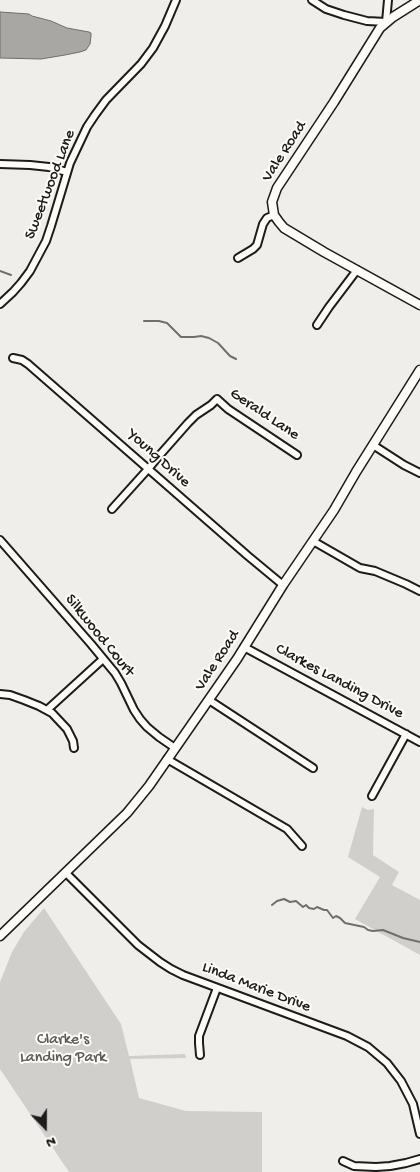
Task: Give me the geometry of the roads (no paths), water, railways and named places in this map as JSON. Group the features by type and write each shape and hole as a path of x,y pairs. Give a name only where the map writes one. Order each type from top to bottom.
{"main road":[{"name":"Vale Road","path":"274,214 272,202 277,188 334,102 374,36 386,22 420,0"},
{"path":"274,214 284,228 420,306"},
{"name":"Vale Road","path":"0,936 127,813 149,786 209,700 334,510 420,370"}],"street":[{"name":"Sweetwood Lane","path":"0,304 21,283 42,249 67,172 80,140 95,115 111,94 153,48 176,0"},
{"path":"312,0 326,9 344,15 386,22 388,0"},
{"path":"0,164 27,164 67,172"},
{"path":"238,258 257,245 263,224 267,218 274,214"},
{"path":"317,325 357,270"},
{"name":"Young Drive","path":"13,358 28,364 283,585"},
{"name":"Gerald Lane","path":"112,509 188,423 217,400 297,455"},
{"path":"373,445 420,473"},
{"name":"Silkwood Court","path":"0,540 103,659 121,683 140,719 159,737 175,748"},
{"path":"313,541 360,568 375,571 420,591"},
{"name":"Clarkes Landing Drive","path":"244,647 420,742"},
{"path":"47,710 103,659"},
{"path":"0,694 10,695 47,710 67,729 74,748"},
{"path":"209,700 313,768"},
{"path":"372,796 406,734"},
{"path":"167,759 287,829 302,846"},
{"name":"Linda Marie Drive","path":"66,873 138,945 160,962 183,975 347,1036 368,1047 387,1063 402,1081 413,1104 420,1134"},
{"path":"200,1055 199,1036 217,988"},
{"path":"343,1161 354,1166 376,1167 398,1165 420,1159"}],"waterway":[{"path":"0,271 11,275"},
{"path":"144,321 167,323 181,337 201,336 209,338 218,343 230,356 236,359"},
{"path":"272,905 284,899 290,902 296,901 303,907 306,905 309,908 314,909 317,907 327,910 333,918 336,916 345,923 373,931 383,930 420,942"}],"park label":[{"name":"Clarke's Landing Park","path":"63,1050"}]}
